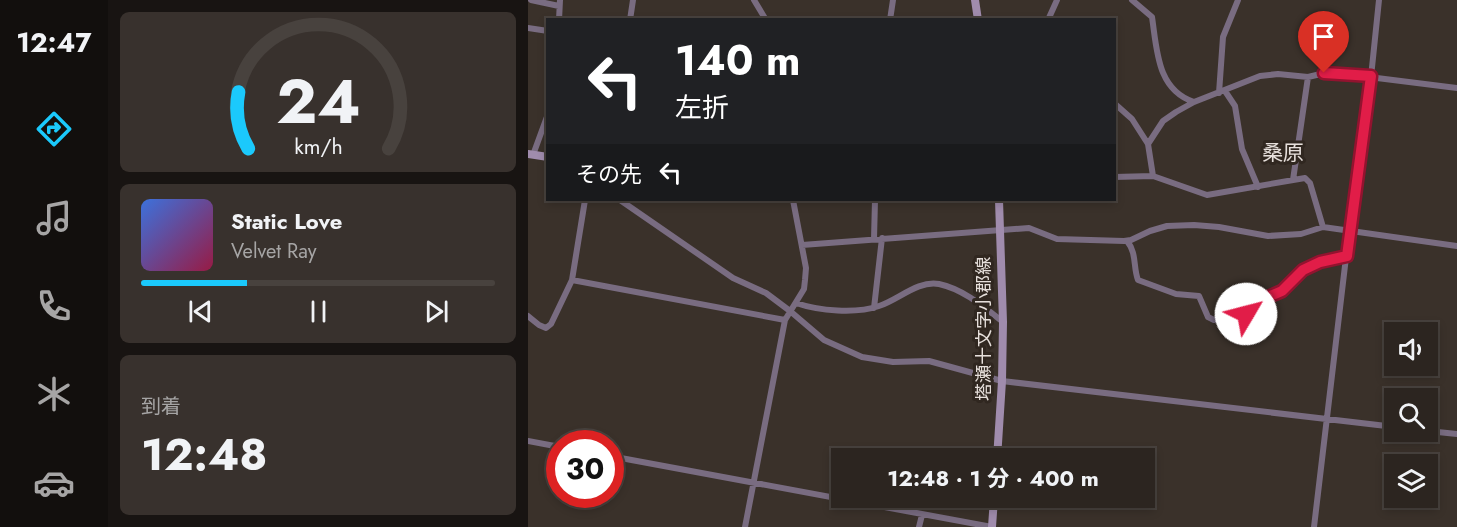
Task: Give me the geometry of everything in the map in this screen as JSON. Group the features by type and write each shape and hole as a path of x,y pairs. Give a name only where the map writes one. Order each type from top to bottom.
{"main road":[{"path":"975,0 978,18"},
{"path":"530,155 546,157"},
{"name":"塔瀬十文字小郡線","path":"998,448 1003,322 999,201"},
{"path":"992,527 993,508"}],"street":[{"path":"531,0 559,3"},
{"path":"630,18 633,0"},
{"path":"754,0 765,18"},
{"path":"890,18 894,0"},
{"path":"1049,18 1057,0"},
{"path":"1132,0 1152,17 1159,65 1164,77 1179,94 1194,102"},
{"path":"1238,0 1223,37 1222,92 1235,106 1242,149 1258,187"},
{"path":"1314,527 1379,0"},
{"path":"528,28 546,31"},
{"path":"1148,144 1163,121 1194,102 1266,75 1308,77 1329,72 1457,88"},
{"path":"1293,180 1308,77"},
{"path":"1116,105 1132,120 1148,144 1153,176"},
{"path":"530,155 546,119"},
{"path":"1116,177 1153,176 1207,195 1305,178 1310,183 1323,227"},
{"path":"529,319 539,325 549,327 572,280 585,201"},
{"path":"621,201 734,278 766,293 824,340 862,357 893,362 929,361 1002,381 1384,426"},
{"path":"745,527 785,320 796,303 805,280 802,245 792,201"},
{"path":"874,239 875,201"},
{"path":"802,245 1029,228 1049,237 1070,240 1127,241 1157,229 1181,225 1207,225 1268,236 1301,234 1323,227 1457,246"},
{"path":"874,308 882,238"},
{"path":"1127,241 1134,250 1138,280 1168,292 1199,296 1208,316 1214,320 1246,314 1261,300 1282,291 1303,270 1320,262 1347,256"},
{"path":"572,280 785,320"},
{"path":"796,303 819,309 862,310 892,301 919,286 939,284 979,303 1003,322"},
{"path":"1438,432 1457,435"},
{"path":"528,441 546,444"},
{"path":"624,459 992,527"},
{"path":"919,527 922,515"}],"district":[{"name":"桑原","path":"1283,153"}],"route":[{"path":"1246,314 1261,300 1282,291 1303,270 1320,262 1347,256 1371,76 1324,73"}]}
